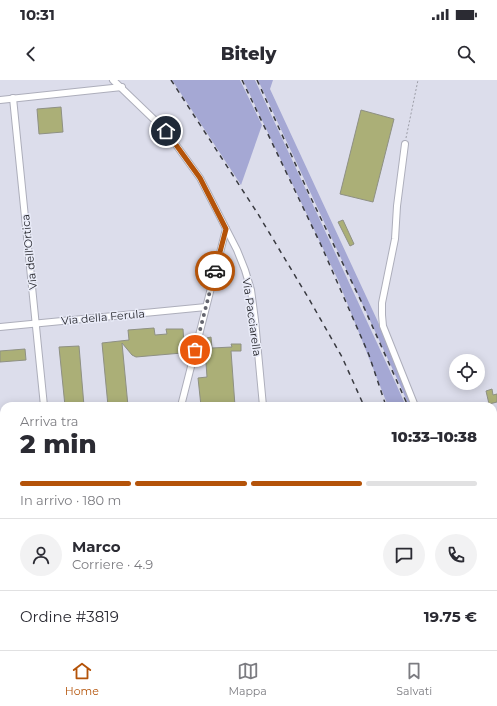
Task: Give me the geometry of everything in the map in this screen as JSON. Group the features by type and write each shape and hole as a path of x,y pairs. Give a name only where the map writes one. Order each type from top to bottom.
{"street":[{"name":"Via Pacciarella","path":"113,80 166,131 200,178 237,250 251,290 263,402"},
{"path":"0,100 122,87"},
{"name":"Via dell'Ortica","path":"13,98 44,402"},
{"path":"405,144 397,206 395,239 382,303 382,315 383,326 413,402"},
{"path":"182,402 226,229"},
{"name":"Via della Ferula","path":"0,327 206,307"}],"path":[{"path":"405,144 418,80"}],"shaded area":[{"path":"172,80 240,80 262,125 241,185"},
{"path":"243,80 255,80 404,402 386,402 338,280"},
{"path":"258,80 273,80 270,89 415,402 407,402"}],"building":[{"path":"61,107 63,132 39,134 37,109"},
{"path":"361,110 394,119 373,202 340,194"},
{"path":"343,220 354,244 350,246 338,222"},
{"path":"154,328 155,335 167,334 166,329 183,329 184,343 181,343 182,353 136,357 132,355 122,343 128,402 108,402 102,343 129,340 128,330"},
{"path":"211,337 212,348 232,347 231,344 241,344 241,351 231,351 235,402 201,402 198,378 207,377 205,349 208,349 207,338"},
{"path":"79,346 84,402 65,402 59,347"},
{"path":"25,349 26,360 0,362 0,351"},
{"path":"492,389 493,395 497,394 497,402 489,402 486,391"}],"railway":[{"path":"171,80 258,214 309,299 342,357 362,402"},
{"path":"242,80 321,245 369,355 385,402"},
{"path":"257,80 310,196 362,303 406,402"}],"way so far":[{"path":"195,350 215,271"}],"route":[{"path":"166,131 200,178 226,229 215,271"}]}
